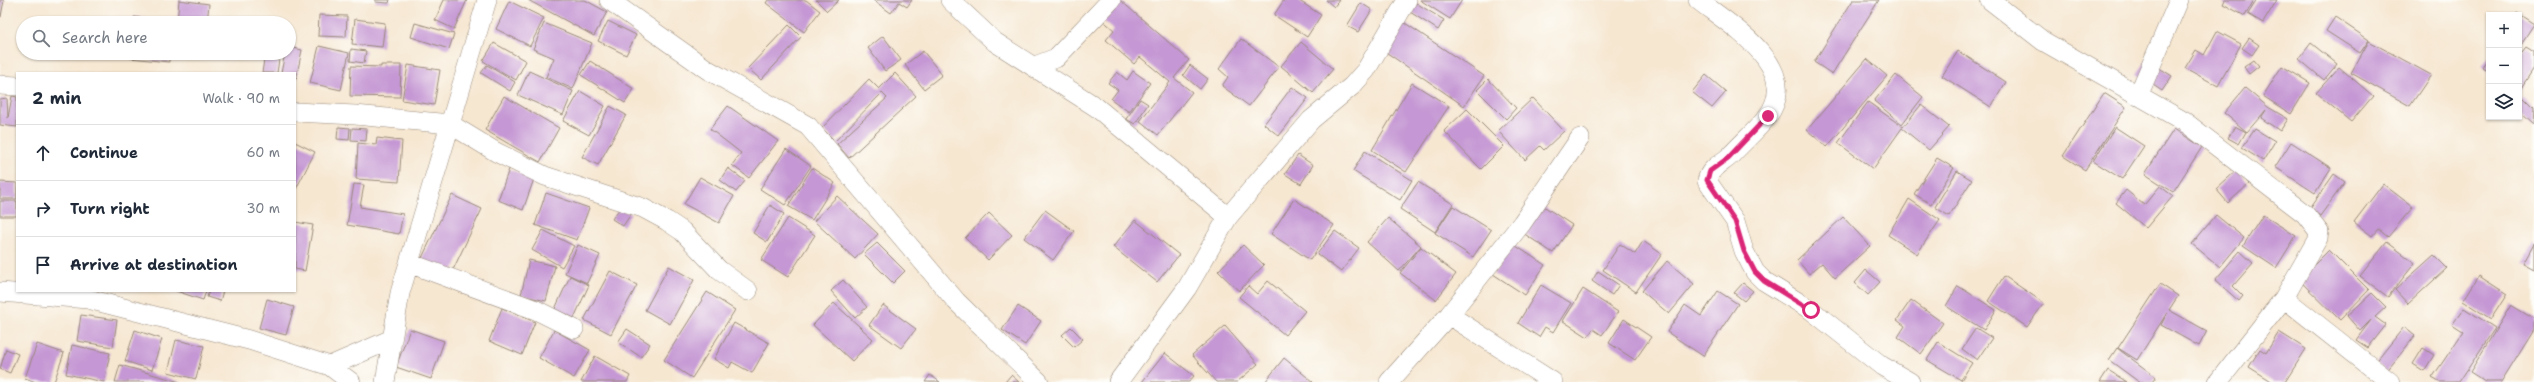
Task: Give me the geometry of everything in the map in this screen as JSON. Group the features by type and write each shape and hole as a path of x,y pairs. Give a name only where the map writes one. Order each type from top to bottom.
{"street":[{"path":"385,382 400,293 487,0"},
{"path":"609,0 708,70 808,126 956,301 1039,382"},
{"path":"950,0 995,42 1035,66 1096,108 1228,217"},
{"path":"1035,66 1056,58 1111,0"},
{"path":"1118,382 1187,288 1228,217 1311,120 1352,86 1366,70 1407,0"},
{"path":"1698,0 1746,38 1766,58 1774,69 1778,83 1778,93 1768,116 1728,158 1710,171 1707,180 1735,221 1750,263 1764,281 1811,310 1882,366 1910,382"},
{"path":"1990,0 2043,41 2185,122 2229,154 2305,214 2319,232 2318,238 2284,298 2218,382"},
{"path":"2138,96 2179,0"},
{"path":"1056,58 1063,85"},
{"path":"0,85 16,86"},
{"path":"296,112 355,115 450,124 496,152 545,176 642,208 667,221 682,231 719,270 748,290"},
{"path":"1388,382 1449,315 1522,223 1580,138"},
{"path":"409,263 536,310 574,329"},
{"path":"0,292 88,299 249,340 330,366 351,382"},
{"path":"2284,298 2390,382"},
{"path":"1449,315 1553,382"},
{"path":"330,366 392,339"}],"building":[{"path":"0,0 4,0 1,17 0,17"},
{"path":"179,0 209,4 208,16 178,16"},
{"path":"376,0 390,0 389,3 375,2"},
{"path":"444,0 467,0 454,29 435,20"},
{"path":"528,0 585,0 607,12 594,36"},
{"path":"768,0 806,0 820,11 804,32 766,3"},
{"path":"816,0 839,0 827,11"},
{"path":"873,0 912,0 907,7 899,2 891,13"},
{"path":"1120,0 1189,60 1174,78 1192,92 1158,135 1140,121 1170,82 1140,57 1134,64 1106,40 1114,30 1100,18"},
{"path":"1284,0 1298,0 1321,15 1307,37 1274,15"},
{"path":"1326,0 1339,0 1334,7"},
{"path":"1420,0 1462,0 1450,19"},
{"path":"1853,0 1879,0 1832,74 1814,62"},
{"path":"2225,0 2254,0 2245,16 2223,4"},
{"path":"2257,0 2277,0 2263,23 2248,14"},
{"path":"509,1 544,18 530,46 496,29"},
{"path":"1361,3 1372,10 1358,32 1347,26"},
{"path":"1416,3 1444,20 1438,30 1410,12"},
{"path":"319,15 347,16 346,37 318,36"},
{"path":"2522,16 2534,24 2522,42"},
{"path":"2335,17 2369,40 2360,53 2326,31"},
{"path":"355,19 385,23 382,47 352,44"},
{"path":"1399,19 1484,76 1464,106 1380,48"},
{"path":"608,21 636,35 626,55 598,41"},
{"path":"415,23 454,34 449,49 411,37"},
{"path":"544,23 592,43 573,89 546,77 554,58 533,49"},
{"path":"789,25 801,37 761,80 748,68"},
{"path":"2217,31 2241,44 2218,86 2185,68 2196,50 2204,55"},
{"path":"883,36 901,60 885,71 868,48"},
{"path":"2249,38 2259,45 2252,55 2242,48"},
{"path":"1241,39 1279,67 1249,106 1222,86 1228,77 1219,69"},
{"path":"2369,41 2431,75 2410,106 2351,73"},
{"path":"1301,42 1333,69 1313,93 1281,66"},
{"path":"494,43 526,61 516,80 483,61"},
{"path":"2311,43 2337,64 2324,80 2299,59"},
{"path":"319,46 349,53 341,90 310,83"},
{"path":"2526,47 2534,52 2534,68 2522,86 2522,84 2522,52"},
{"path":"296,49 302,50 296,79 296,72 281,72 284,60 296,60"},
{"path":"351,49 366,51 364,63 350,61"},
{"path":"923,51 942,75 924,89 905,65"},
{"path":"1958,51 2006,82 1991,107 1942,76"},
{"path":"1867,59 1887,76 1827,147 1807,130"},
{"path":"150,60 169,60 169,62"},
{"path":"264,60 279,60 277,72 262,72"},
{"path":"2147,60 2172,76 2162,91 2137,74"},
{"path":"2254,60 2259,66 2249,74 2244,67"},
{"path":"590,61 634,89 625,103 581,75"},
{"path":"2486,61 2486,70 2482,67"},
{"path":"381,65 401,65 400,97 350,96 351,66 381,67"},
{"path":"408,65 440,70 434,105 402,100"},
{"path":"487,65 515,82 510,91 481,73"},
{"path":"1190,65 1208,79 1200,89 1183,75"},
{"path":"2282,66 2310,83 2291,114 2263,96"},
{"path":"2339,67 2373,96 2351,122 2316,93"},
{"path":"529,71 573,91 563,115 518,95"},
{"path":"1133,71 1150,83 1129,112 1111,99 1118,90 1108,83 1117,72 1127,80"},
{"path":"895,73 916,96 849,158 837,144 887,98 882,93 835,141 822,128 869,79 879,89"},
{"path":"1706,75 1726,92 1712,108 1692,92"},
{"path":"1896,75 1923,97 1902,124 1874,101"},
{"path":"1488,79 1516,108 1506,119 1477,90"},
{"path":"1412,83 1449,106 1406,172 1372,150"},
{"path":"1292,87 1308,98 1279,136 1264,124"},
{"path":"2245,88 2268,107 2288,119 2280,131 2261,118 2266,110 2247,132 2224,113"},
{"path":"580,91 605,106 589,135 563,121"},
{"path":"2104,93 2126,107 2085,170 2063,156"},
{"path":"12,96 16,97 16,127 0,125 0,99 7,98 8,118"},
{"path":"504,96 559,128 540,162 485,130"},
{"path":"2523,97 2534,108 2533,125 2522,115"},
{"path":"1533,98 1564,131 1544,150 1540,146 1525,160 1498,131"},
{"path":"1140,99 1148,104 1135,124 1126,119"},
{"path":"1868,102 1903,127 1921,105 1949,127 1929,150 1902,128 1873,169 1838,143"},
{"path":"610,106 626,115 598,165 582,157"},
{"path":"728,106 778,141 749,178 732,165 741,153 710,129"},
{"path":"1467,109 1504,146 1481,169 1444,131"},
{"path":"2235,126 2246,132 2239,144 2228,138"},
{"path":"338,127 350,128 349,140 337,139"},
{"path":"2115,127 2144,146 2122,179 2093,161"},
{"path":"352,128 367,129 366,141 351,140"},
{"path":"2174,129 2202,147 2173,192 2145,174"},
{"path":"2255,129 2275,141 2263,161 2242,148"},
{"path":"377,138 402,141 399,182 356,179 358,143 376,145"},
{"path":"296,142 315,152 296,189"},
{"path":"2291,142 2331,168 2315,193 2275,167"},
{"path":"786,149 811,166 785,205 760,189"},
{"path":"1365,151 1412,180 1400,200 1353,171"},
{"path":"1298,155 1313,165 1301,184 1285,174"},
{"path":"1937,158 1954,168 1931,204 1914,194"},
{"path":"728,168 745,181 736,192 720,180"},
{"path":"812,168 835,183 812,220 788,206"},
{"path":"509,169 534,179 523,210 498,200"},
{"path":"2237,170 2249,184 2228,203 2216,189"},
{"path":"1957,171 1972,180 1949,216 1935,207"},
{"path":"2334,174 2345,182 2320,216 2310,208"},
{"path":"700,177 734,196 719,223 684,204"},
{"path":"0,182 16,183 16,199 0,199"},
{"path":"1418,182 1453,204 1435,232 1400,209"},
{"path":"354,184 364,185 360,207 403,214 399,234 347,225"},
{"path":"2383,184 2413,207 2388,237 2378,229 2372,236 2354,222"},
{"path":"2160,186 2173,196 2146,228 2116,203 2126,190 2144,205"},
{"path":"546,193 589,208 577,240 535,225"},
{"path":"452,195 482,209 451,274 421,260"},
{"path":"837,196 878,234 855,259 814,221"},
{"path":"1294,199 1334,225 1310,260 1271,234"},
{"path":"1909,199 1940,220 1917,254 1888,235"},
{"path":"0,201 16,201 16,216 0,216"},
{"path":"1539,203 1572,225 1553,253 1520,231"},
{"path":"770,205 784,214 767,242 753,233"},
{"path":"1453,206 1491,230 1473,257 1435,233"},
{"path":"620,208 631,214 623,226 612,219"},
{"path":"1045,210 1074,231 1053,260 1024,238"},
{"path":"989,213 1012,235 988,260 965,238"},
{"path":"2216,215 2244,238 2220,267 2192,244"},
{"path":"2263,215 2296,236 2276,268 2243,246"},
{"path":"1843,217 1870,246 1835,278 1822,263 1809,274 1797,260"},
{"path":"788,218 815,235 788,277 761,260"},
{"path":"1388,218 1421,246 1399,271 1367,242"},
{"path":"1135,220 1179,255 1157,282 1113,247"},
{"path":"296,222 313,225 305,271 296,269"},
{"path":"543,230 574,246 562,267 532,250"},
{"path":"1335,231 1359,248 1341,272 1317,254"},
{"path":"1643,241 1662,254 1636,292 1603,270 1620,244 1635,254"},
{"path":"2387,242 2415,263 2388,297 2360,276"},
{"path":"877,243 905,271 893,283 864,254"},
{"path":"2534,243 2534,269 2523,263"},
{"path":"1513,244 1545,265 1525,295 1493,274"},
{"path":"578,245 600,255 587,283 565,273"},
{"path":"1243,245 1264,265 1239,291 1218,271"},
{"path":"1421,247 1456,274 1436,300 1400,273"},
{"path":"2329,250 2369,290 2340,320 2299,280"},
{"path":"2240,251 2253,263 2233,286 2243,296 2239,301 2215,280"},
{"path":"2434,255 2447,268 2408,304 2395,290"},
{"path":"529,260 555,266 546,301 521,295"},
{"path":"1667,261 1694,284 1669,314 1642,291"},
{"path":"669,266 694,280 670,324 645,310"},
{"path":"1866,270 1880,282 1868,295 1855,283"},
{"path":"610,271 637,285 611,334 584,320"},
{"path":"1598,271 1619,285 1612,295 1592,281"},
{"path":"570,276 589,285 574,318 555,309"},
{"path":"2004,276 2044,303 2027,327 1988,301"},
{"path":"2479,276 2507,294 2491,319 2463,301"},
{"path":"843,280 867,307 855,318 831,291"},
{"path":"1268,281 1305,311 1285,335 1239,297 1248,286 1257,294"},
{"path":"1743,283 1753,291 1744,301 1734,293"},
{"path":"2160,284 2178,296 2169,310 2207,331 2199,346 2161,325 2167,313 2137,360 2118,348"},
{"path":"1541,285 1571,303 1553,332 1545,327 1539,337 1518,323"},
{"path":"1958,286 1996,310 1984,330 1946,306"},
{"path":"1583,289 1618,312 1602,335 1593,329 1588,337 1563,321"},
{"path":"1718,291 1738,304 1703,356 1667,332 1685,305 1701,316"},
{"path":"179,292 206,292 203,300"},
{"path":"209,292 223,292 220,301 207,297"},
{"path":"707,292 735,310 692,378 664,360"},
{"path":"2372,293 2386,307 2375,317 2386,325 2368,348 2356,340 2371,320 2360,331 2347,316"},
{"path":"267,299 294,307 286,335 259,328"},
{"path":"1911,300 1943,323 1921,354 1898,337 1905,326 1897,320"},
{"path":"834,303 873,339 852,361 813,325"},
{"path":"883,305 916,329 901,348 869,325"},
{"path":"2511,305 2534,319 2534,329 2501,382 2486,382 2470,372"},
{"path":"1018,306 1041,321 1025,345 1002,330"},
{"path":"502,308 535,322 522,355 489,341"},
{"path":"2464,308 2495,328 2459,382 2439,382 2432,378 2463,332 2452,325"},
{"path":"81,315 117,320 113,347 77,341"},
{"path":"1624,319 1651,337 1635,360 1609,343"},
{"path":"734,323 769,343 752,373 732,362 729,368 714,359"},
{"path":"1225,326 1258,364 1237,382 1216,382 1192,355"},
{"path":"1071,327 1083,339 1074,347 1062,335"},
{"path":"2404,327 2415,336 2386,372 2375,363"},
{"path":"1976,328 1992,338 1977,360 1962,349"},
{"path":"410,329 444,341 431,379 396,367"},
{"path":"627,329 650,344 641,357 618,342"},
{"path":"135,330 162,339 152,370 125,361"},
{"path":"554,330 590,350 574,378 539,358"},
{"path":"2279,332 2306,349 2285,382 2273,382 2249,367 2260,349 2266,353"},
{"path":"176,340 204,346 196,379 168,372"},
{"path":"1938,342 1972,363 1961,380 1927,360"},
{"path":"37,344 64,353 54,382 36,382 25,378"},
{"path":"72,345 110,353 104,382 66,374"},
{"path":"2117,348 2156,377 2152,382 2139,382 2109,360"},
{"path":"2423,348 2434,355 2424,371 2413,364"},
{"path":"6,349 18,354 10,373 0,369"},
{"path":"1165,353 1194,376 1189,382 1142,382"},
{"path":"595,356 630,376 627,382 581,382"},
{"path":"1284,358 1313,382 1265,382"},
{"path":"120,365 180,382 115,382"},
{"path":"2108,370 2127,382 2100,382"},
{"path":"930,375 940,382 925,382"},
{"path":"1011,375 1019,382 1005,382"}],"route":[{"path":"1768,116 1728,158 1710,171 1707,180 1709,186 1735,221 1744,251 1755,272 1764,281 1811,310"}]}
